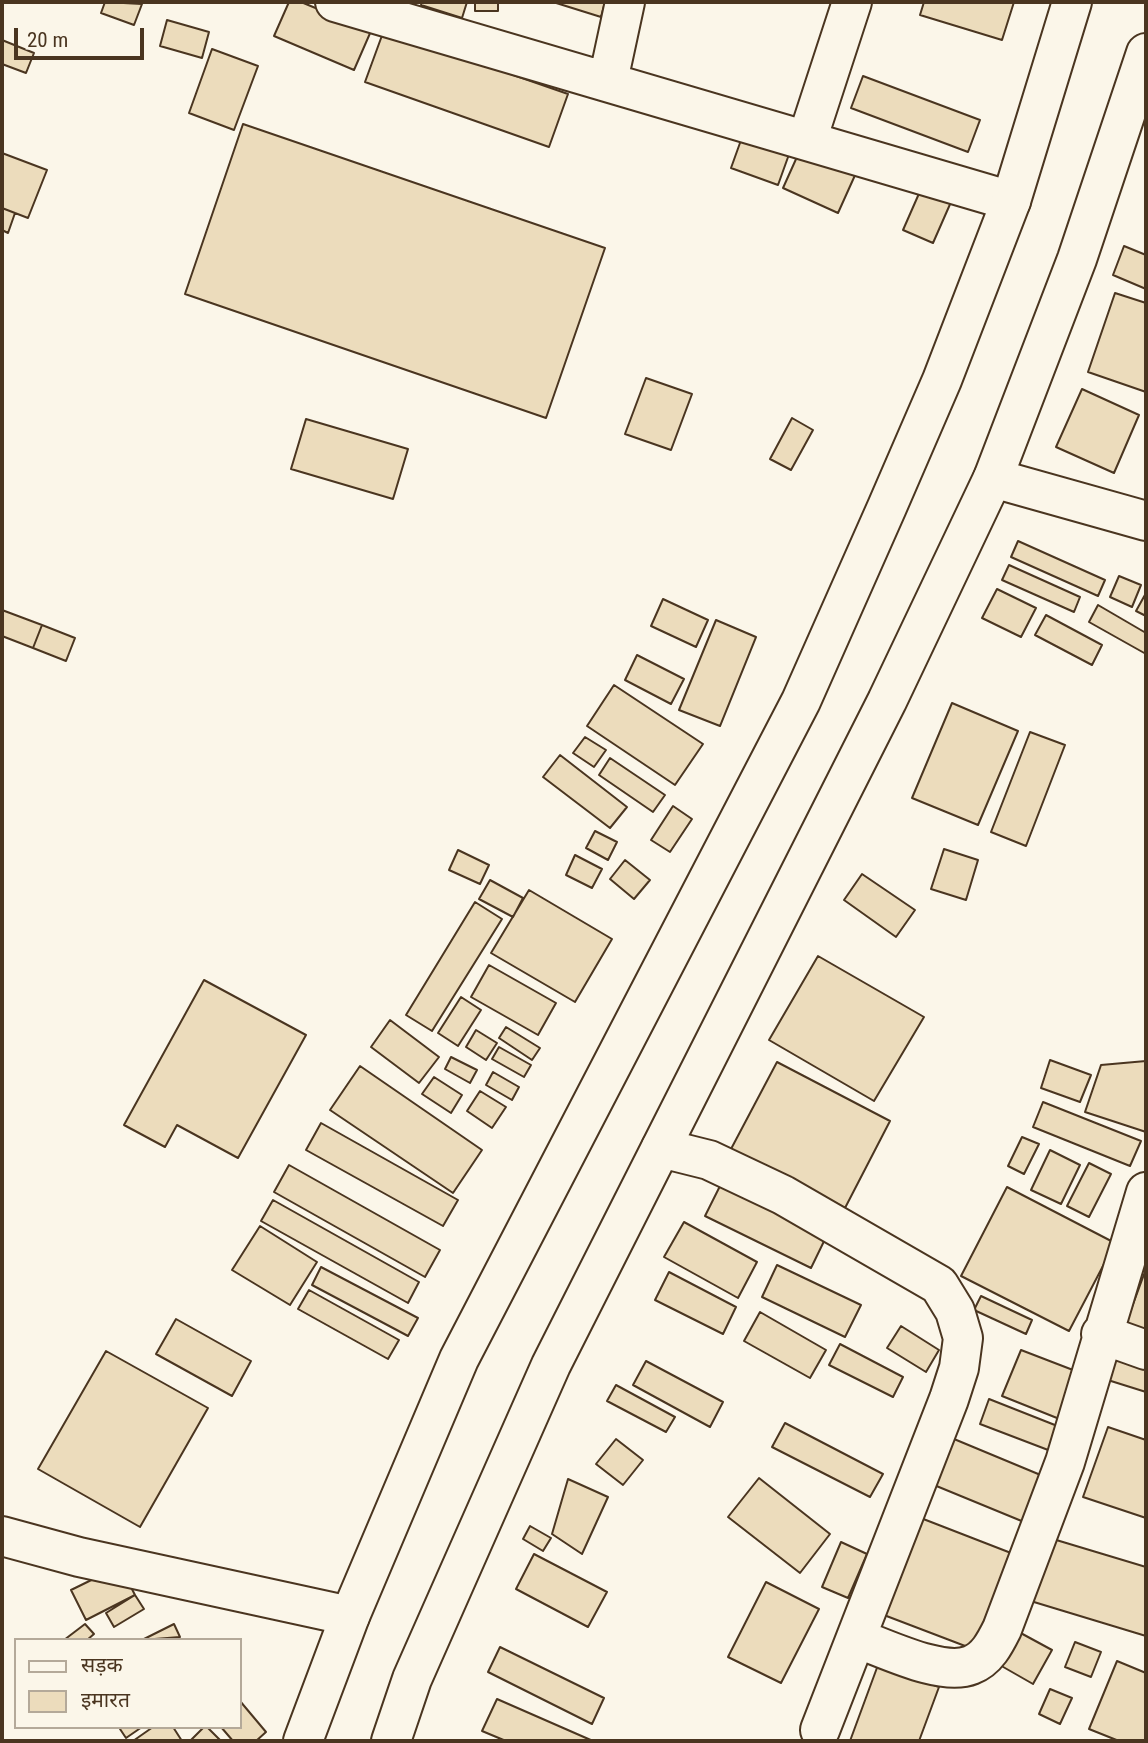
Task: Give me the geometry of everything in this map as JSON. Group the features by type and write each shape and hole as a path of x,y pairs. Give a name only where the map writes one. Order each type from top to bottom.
{"main road":[{"path":"335,2 1011,201"},
{"path":"608,81 625,2"},
{"path":"807,140 852,2"},
{"path":"303,1741 350,1616 459,1359 801,701 943,380 1011,201 1072,2"},
{"path":"391,1741 412,1679 551,1364 887,701 992,478 1077,259 1146,53"},
{"path":"992,478 1146,521"},
{"path":"661,1148 709,1160 853,1232 939,1284 955,1311 963,1338 959,1368 820,1730"},
{"path":"856,1638 945,1669 971,1665 990,1651 1002,1629 1065,1462 1101,1334 1146,1192"},
{"path":"1101,1334 1146,1350"},
{"path":"2,1536 79,1557 350,1616"}],"building":[{"path":"105,2 142,4 134,25 101,13"},
{"path":"289,2 301,2 371,31 354,70 274,36"},
{"path":"422,2 467,2 462,18 421,5"},
{"path":"475,2 498,2 498,11 475,11"},
{"path":"553,2 605,2 601,17"},
{"path":"924,2 1014,2 1002,40 920,15"},
{"path":"167,20 209,32 202,58 160,46"},
{"path":"384,30 568,94 549,147 365,82"},
{"path":"2,40 34,53 26,73 2,64"},
{"path":"212,49 258,66 234,130 189,113"},
{"path":"863,76 980,120 968,152 851,108"},
{"path":"243,124 605,248 546,418 185,294"},
{"path":"745,129 792,146 778,185 731,168"},
{"path":"801,148 856,173 838,213 783,188"},
{"path":"2,153 47,170 28,218 2,208"},
{"path":"921,189 951,202 933,243 903,230"},
{"path":"2,208 15,213 8,233 2,230"},
{"path":"1124,246 1146,255 1146,289 1113,275"},
{"path":"1115,293 1146,303 1146,392 1088,372"},
{"path":"646,378 692,394 671,450 625,434"},
{"path":"1082,389 1139,415 1114,473 1056,447"},
{"path":"792,418 813,430 791,470 770,459"},
{"path":"306,419 408,449 393,499 291,469"},
{"path":"1018,541 1105,580 1098,596 1011,557"},
{"path":"1009,565 1080,597 1074,612 1002,580"},
{"path":"1119,576 1141,585 1132,607 1110,597"},
{"path":"997,589 1036,608 1021,637 982,618"},
{"path":"1146,593 1146,616 1136,611"},
{"path":"663,599 708,620 696,647 651,626"},
{"path":"1098,605 1146,633 1146,654 1089,622"},
{"path":"2,610 42,625 33,648 2,636"},
{"path":"1046,615 1102,645 1092,665 1035,635"},
{"path":"716,620 756,637 720,726 679,710"},
{"path":"42,625 75,638 66,661 33,648"},
{"path":"637,655 684,679 671,704 625,680"},
{"path":"614,685 703,744 675,785 587,726"},
{"path":"952,703 1018,731 978,825 912,798"},
{"path":"1030,732 1065,745 1026,846 991,832"},
{"path":"585,737 606,750 594,767 573,753"},
{"path":"560,755 627,807 610,828 543,777"},
{"path":"610,758 665,795 653,812 599,775"},
{"path":"673,806 692,819 670,852 651,840"},
{"path":"595,831 617,842 608,860 586,848"},
{"path":"944,849 978,860 966,900 931,889"},
{"path":"458,850 489,865 480,884 449,870"},
{"path":"575,855 602,869 592,888 566,875"},
{"path":"625,860 650,880 634,899 610,879"},
{"path":"862,874 915,910 896,937 844,900"},
{"path":"490,880 523,898 513,917 479,899"},
{"path":"529,890 612,939 575,1002 491,953"},
{"path":"475,902 502,919 432,1031 406,1015"},
{"path":"818,956 924,1017 874,1101 769,1040"},
{"path":"489,965 556,1003 538,1035 471,997"},
{"path":"204,980 306,1035 238,1158 177,1125 165,1147 124,1125"},
{"path":"461,997 481,1010 458,1046 438,1033"},
{"path":"390,1020 439,1057 419,1083 371,1047"},
{"path":"506,1027 540,1048 532,1060 499,1038"},
{"path":"476,1030 497,1043 486,1060 466,1047"},
{"path":"499,1047 531,1065 524,1077 492,1059"},
{"path":"451,1057 477,1070 470,1083 445,1069"},
{"path":"1050,1060 1091,1075 1080,1102 1041,1088"},
{"path":"1146,1061 1146,1132 1085,1112 1101,1065"},
{"path":"777,1062 890,1121 845,1208 731,1149"},
{"path":"360,1066 482,1150 453,1193 330,1110"},
{"path":"493,1072 519,1087 512,1100 486,1085"},
{"path":"434,1077 462,1095 451,1113 422,1094"},
{"path":"480,1091 506,1107 492,1128 467,1111"},
{"path":"1043,1102 1141,1141 1130,1166 1033,1127"},
{"path":"321,1123 458,1200 443,1226 306,1150"},
{"path":"1022,1137 1039,1144 1024,1174 1008,1166"},
{"path":"1050,1150 1080,1165 1061,1204 1031,1190"},
{"path":"1089,1163 1111,1174 1089,1217 1067,1206"},
{"path":"289,1165 440,1250 425,1277 274,1192"},
{"path":"722,1182 828,1233 811,1268 705,1216"},
{"path":"1007,1187 1115,1243 1069,1331 961,1276"},
{"path":"273,1200 419,1282 408,1303 261,1221"},
{"path":"684,1222 757,1262 738,1298 664,1257"},
{"path":"260,1226 317,1262 290,1305 232,1270"},
{"path":"777,1265 861,1305 845,1337 762,1297"},
{"path":"321,1267 418,1318 408,1336 312,1285"},
{"path":"1146,1269 1146,1342 1122,1334"},
{"path":"669,1272 736,1307 723,1334 655,1300"},
{"path":"309,1290 399,1340 388,1359 298,1309"},
{"path":"981,1296 1032,1320 1026,1334 974,1310"},
{"path":"760,1312 826,1350 810,1378 744,1341"},
{"path":"176,1319 251,1361 232,1396 156,1354"},
{"path":"901,1326 939,1350 926,1372 887,1348"},
{"path":"840,1344 903,1377 893,1397 829,1365"},
{"path":"1105,1345 1146,1358 1146,1392 1095,1376"},
{"path":"1021,1350 1086,1375 1067,1422 1002,1396"},
{"path":"106,1351 208,1408 140,1527 38,1469"},
{"path":"646,1361 723,1402 710,1427 633,1385"},
{"path":"616,1385 675,1417 666,1432 607,1401"},
{"path":"989,1399 1065,1429 1056,1453 980,1424"},
{"path":"785,1423 883,1474 870,1497 772,1447"},
{"path":"1108,1427 1146,1440 1146,1518 1083,1497"},
{"path":"616,1439 643,1460 623,1485 596,1464"},
{"path":"954,1439 1043,1476 1024,1522 934,1485"},
{"path":"759,1478 830,1534 800,1573 728,1517"},
{"path":"568,1479 608,1497 582,1554 552,1534"},
{"path":"913,1515 1011,1553 973,1649 876,1612"},
{"path":"530,1526 551,1538 543,1551 523,1539"},
{"path":"1043,1536 1146,1567 1146,1636 1024,1599"},
{"path":"841,1542 867,1554 848,1598 822,1587"},
{"path":"534,1554 607,1592 588,1627 516,1589"},
{"path":"120,1566 135,1595 86,1620 71,1590"},
{"path":"766,1582 819,1609 781,1683 728,1657"},
{"path":"135,1595 144,1609 114,1627 106,1613"},
{"path":"85,1624 94,1634 89,1638 67,1638"},
{"path":"174,1624 180,1637 167,1638 146,1638"},
{"path":"1017,1631 1052,1650 1033,1684 998,1664"},
{"path":"1075,1642 1101,1652 1091,1677 1065,1667"},
{"path":"500,1647 604,1698 592,1724 488,1672"},
{"path":"1117,1661 1146,1673 1146,1741 1119,1741 1089,1729"},
{"path":"878,1665 939,1687 919,1741 850,1741"},
{"path":"1050,1689 1072,1698 1060,1724 1039,1714"},
{"path":"497,1699 593,1741 506,1741 482,1731"},
{"path":"242,1703 266,1732 256,1741 233,1741 223,1729 242,1729"},
{"path":"120,1729 139,1729 126,1738"},
{"path":"150,1729 174,1729 182,1741 133,1741"},
{"path":"202,1729 209,1729 221,1741 190,1741"}]}
